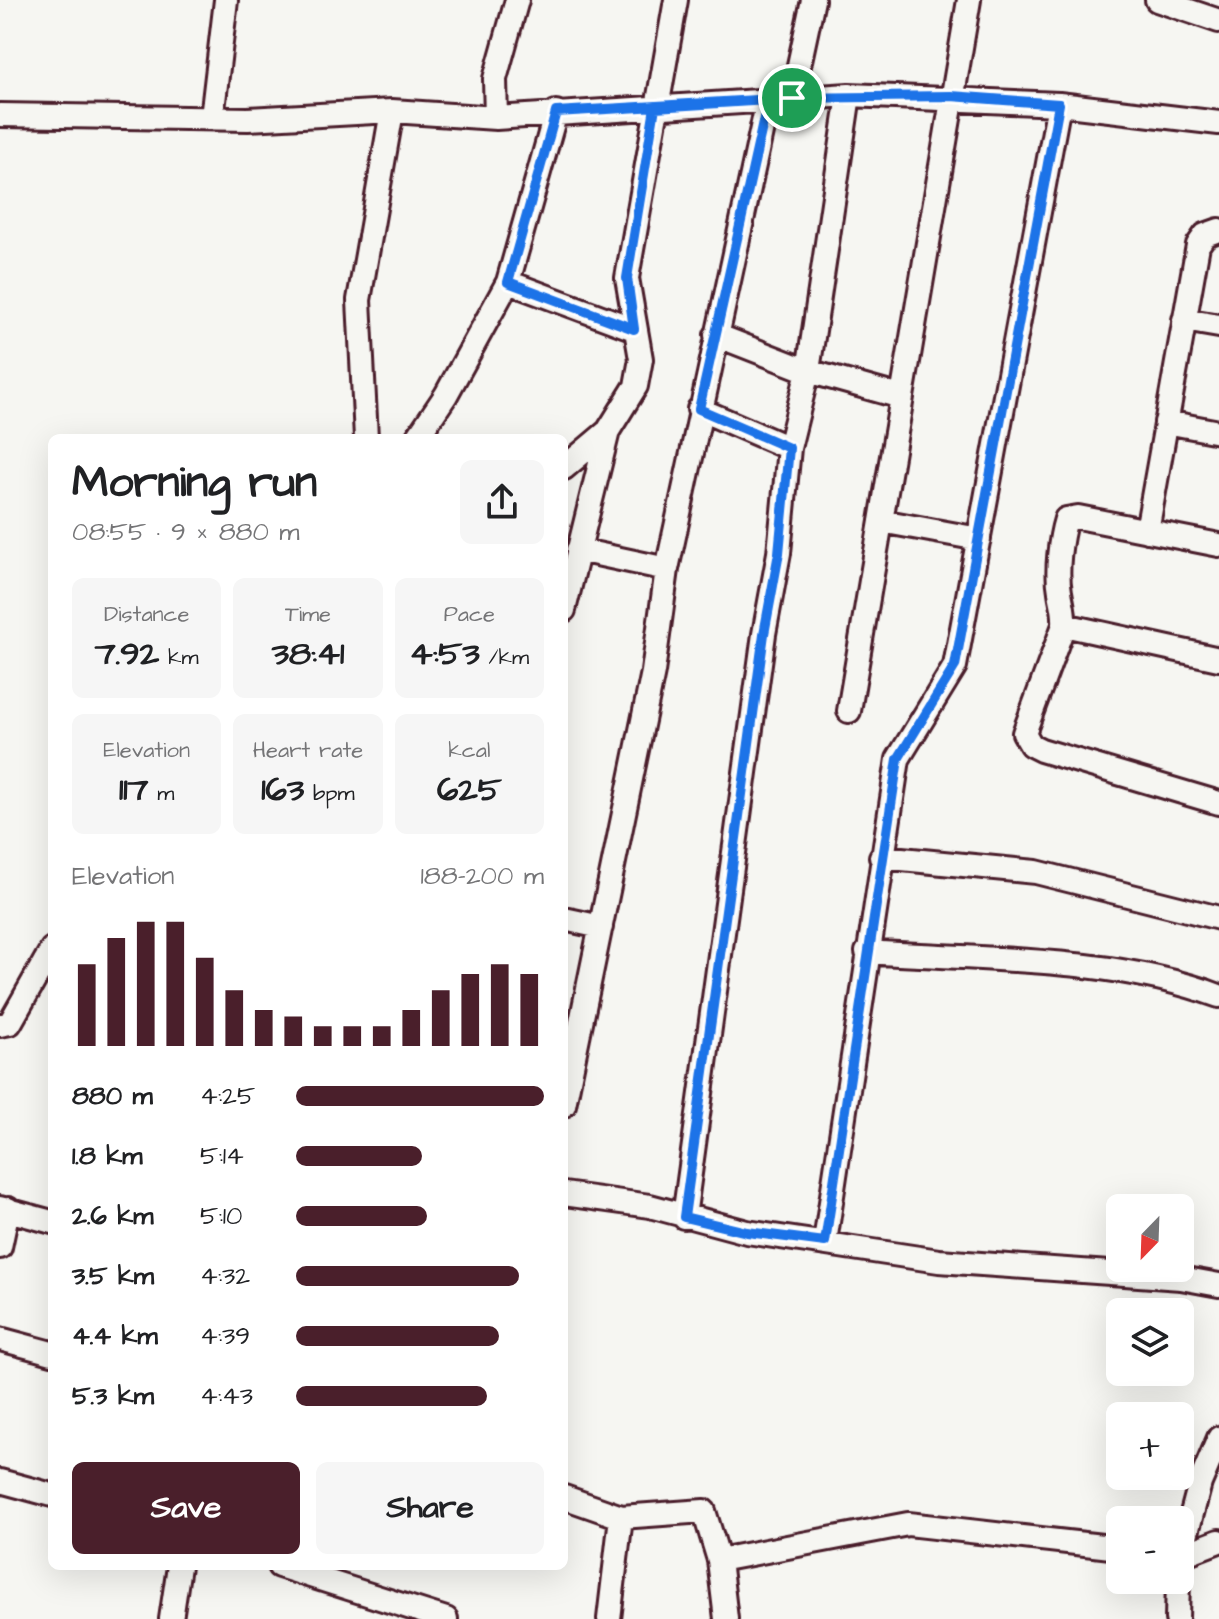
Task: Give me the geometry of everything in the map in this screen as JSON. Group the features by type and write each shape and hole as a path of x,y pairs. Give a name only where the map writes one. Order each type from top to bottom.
{"street":[{"path":"212,118 226,0"},
{"path":"496,118 495,79 517,0"},
{"path":"568,590 608,431 636,386 641,359 627,278 676,0"},
{"path":"792,98 813,0"},
{"path":"849,711 969,0"},
{"path":"1157,0 1219,21"},
{"path":"0,115 212,118 392,111 496,118 849,95 951,96 1059,104 1219,123"},
{"path":"684,1217 764,634 779,553 789,448 808,371 849,95"},
{"path":"568,1086 653,672 667,569 699,409 768,100"},
{"path":"825,1242 898,759 955,666 1059,104"},
{"path":"366,434 359,300 392,111"},
{"path":"420,434 446,395 508,282 556,112"},
{"path":"1147,531 1198,245 1205,235 1219,230"},
{"path":"508,282 634,329"},
{"path":"1184,320 1219,326"},
{"path":"716,335 808,371 901,397"},
{"path":"699,409 789,448"},
{"path":"1166,422 1219,432"},
{"path":"568,465 608,431"},
{"path":"1219,545 1078,517 1066,519 1061,533 1060,591 1065,608 1064,625 1024,733 1031,745 1219,803"},
{"path":"881,521 979,539"},
{"path":"578,550 667,569"},
{"path":"1064,625 1219,659"},
{"path":"881,857 1036,872 1219,918"},
{"path":"568,920 601,927"},
{"path":"867,952 1054,965 1178,981 1219,996"},
{"path":"0,1025 10,1023 22,1007 48,957"},
{"path":"568,1195 650,1206 747,1232 939,1261 1181,1278 1219,1285"},
{"path":"0,1247 4,1209 48,1221"},
{"path":"0,1339 48,1352"},
{"path":"1194,1506 1219,1438"},
{"path":"0,1481 48,1494"},
{"path":"568,1498 621,1517 704,1511 719,1560 726,1619"},
{"path":"609,1619 621,1517"},
{"path":"719,1560 908,1524 1106,1546"},
{"path":"1194,1551 1219,1541"},
{"path":"171,1619 178,1570"},
{"path":"292,1570 446,1619"},
{"path":"1177,1619 1178,1594"}],"route":[{"path":"951,96 1059,104 955,666 898,759 887,813 825,1242 747,1232 684,1217 764,634 779,553 789,448 699,409 768,100 655,107 627,278 634,329 508,282 556,112 792,98 951,96"}]}
